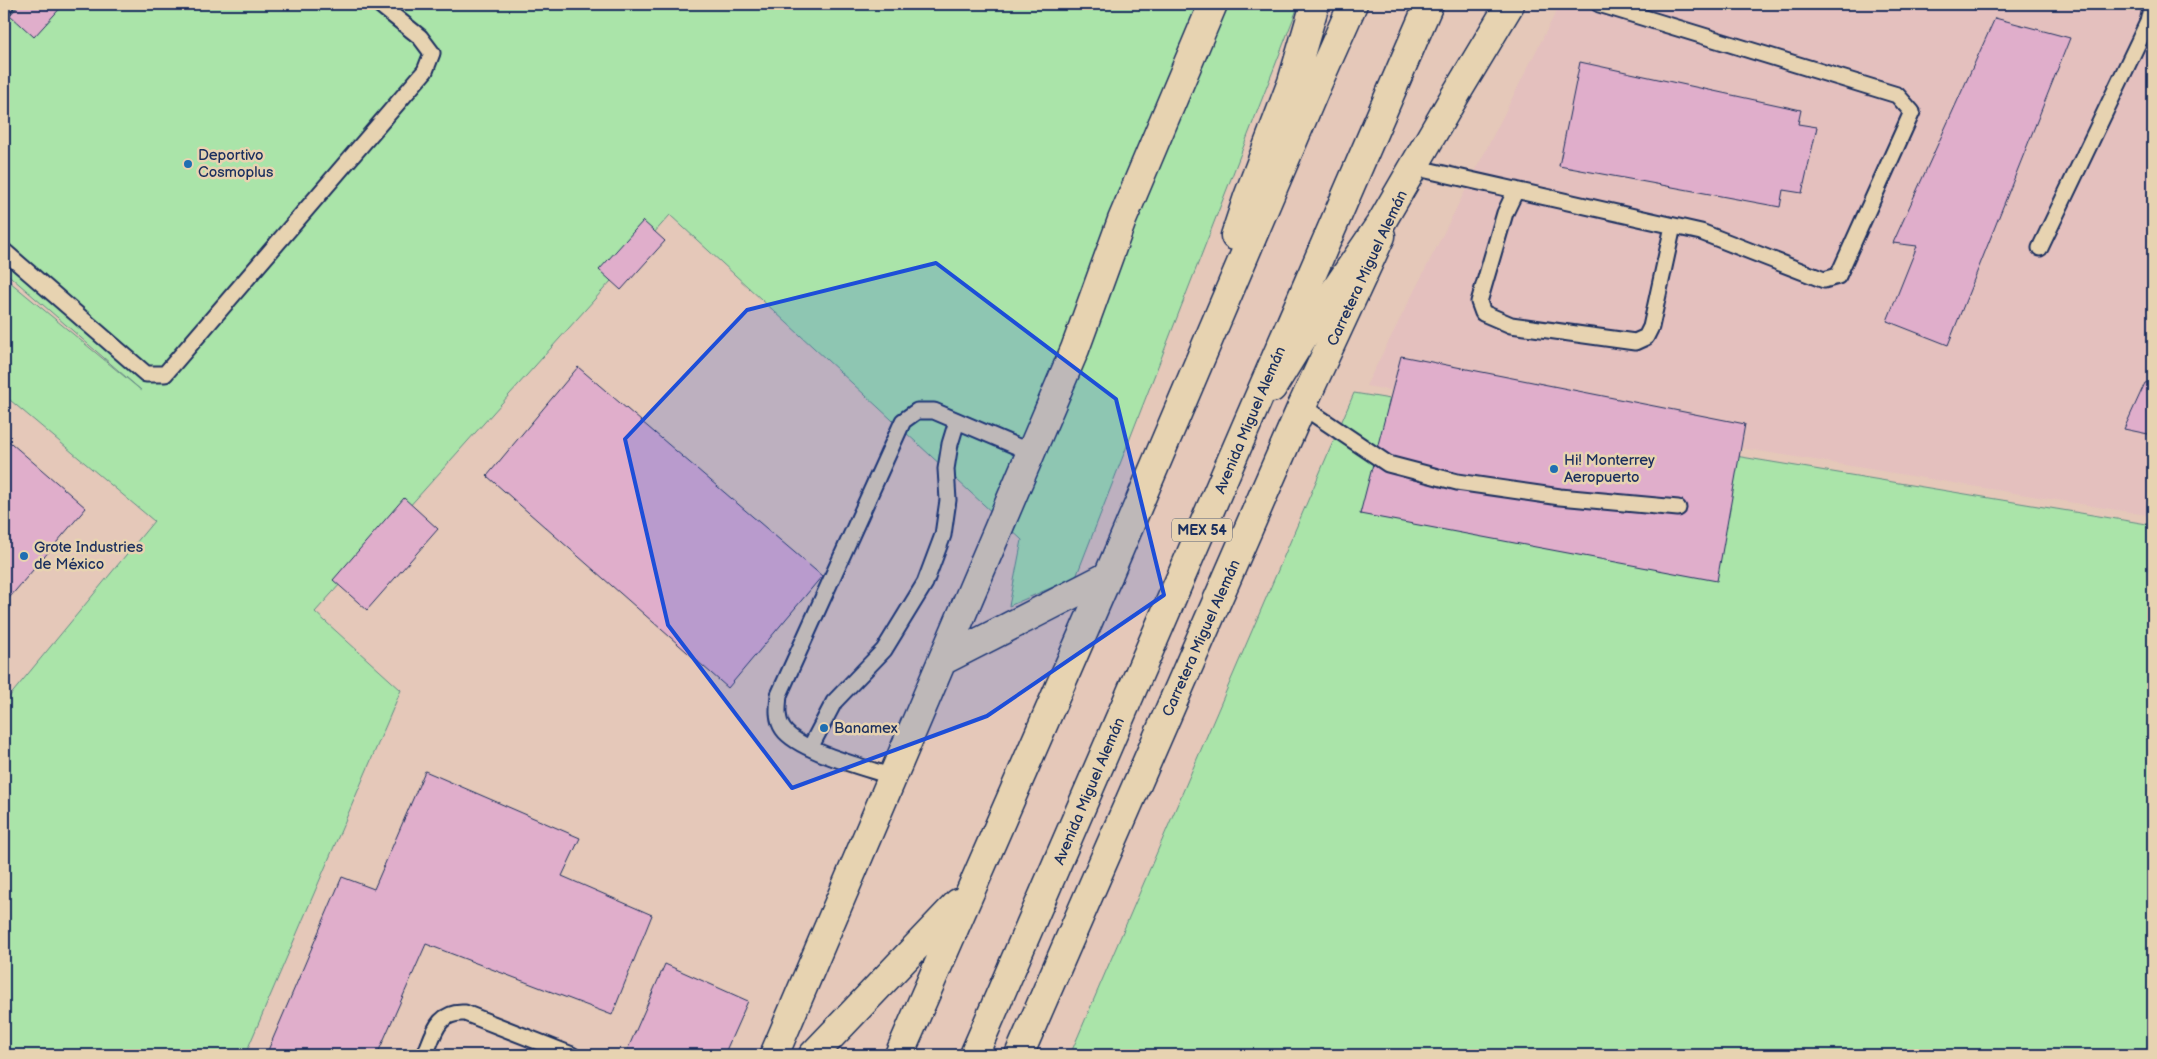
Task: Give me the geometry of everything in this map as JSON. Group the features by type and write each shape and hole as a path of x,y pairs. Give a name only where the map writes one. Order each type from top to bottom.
{"main road":[{"path":"774,1055 1075,349 1122,220 1214,4"},
{"path":"1168,436 1248,197 1292,82 1315,4"},
{"path":"899,1055 1108,576 1353,4"},
{"name":"Avenida Miguel Alemán","path":"974,1055 1429,4"},
{"path":"1244,434 1304,336 1381,223 1510,4"},
{"name":"Carretera Miguel Alemán","path":"1019,1055 1302,406 1413,168"},
{"path":"942,661 1108,576"},
{"path":"813,1055 971,890"}],"lane":[{"path":"4,251 146,374 165,374 425,70 432,53 420,37 379,4"},
{"path":"1413,168 1701,232 1824,280 1838,276 1912,112 1897,95 1599,4"},
{"path":"2040,248 2148,22 2152,4"},
{"path":"1516,190 1504,213 1479,302 1482,313 1511,325 1636,342 1646,337 1651,327 1673,226"},
{"path":"1302,406 1388,464 1457,482 1560,497 1678,508"},
{"path":"893,777 810,748 793,738 783,729 778,716 779,695 903,421 917,411 934,411 1030,452"},
{"path":"810,748 834,702 884,650 925,583 944,535 948,500 946,468 950,444 957,421"},
{"path":"425,1055 437,1026 445,1017 455,1013 465,1013 572,1055"}],"highlighted area":[{"path":"936,263 1116,399 1164,595 987,716 792,788 668,625 625,439 747,310"}],"shaded area":[{"path":"1560,4 2153,4 2153,516 1366,386"}],"green space":[{"path":"4,4 1299,4 1076,577 1009,606 1022,540 670,215 315,612 401,690 245,1055 4,1055 4,703 154,521 4,395 4,277 142,391 4,271"},
{"path":"1354,393 2153,525 2153,1055 1070,1055"}],"building":[{"path":"20,4 64,4 34,37 10,15"},
{"path":"1995,18 2070,38 1948,345 1887,321 1917,246 1893,243"},
{"path":"1580,62 1801,110 1798,124 1817,127 1802,193 1783,190 1780,207 1559,166"},
{"path":"643,221 665,241 621,290 599,270"},
{"name":"Hi! Monterrey Aeropuerto","path":"1401,356 1745,424 1717,581 1360,514"},
{"path":"578,367 822,576 728,688 487,476"},
{"path":"2153,381 2153,435 2124,429 2145,383"},
{"name":"Grote Industries de México","path":"4,437 86,508 4,604"},
{"path":"404,498 438,529 367,610 333,580"},
{"path":"425,771 580,838 562,876 652,915 612,1015 426,944 377,1055 266,1055 342,877 374,889"},
{"path":"665,964 748,1001 724,1055 632,1055 626,1053"}],"place":[{"name":"Deportivo Cosmoplus","path":"188,164"},
{"name":"Hi! Monterrey Aeropuerto","path":"1554,469"},
{"name":"Grote Industries de México","path":"24,556"},
{"name":"Banamex","path":"824,728"}]}
